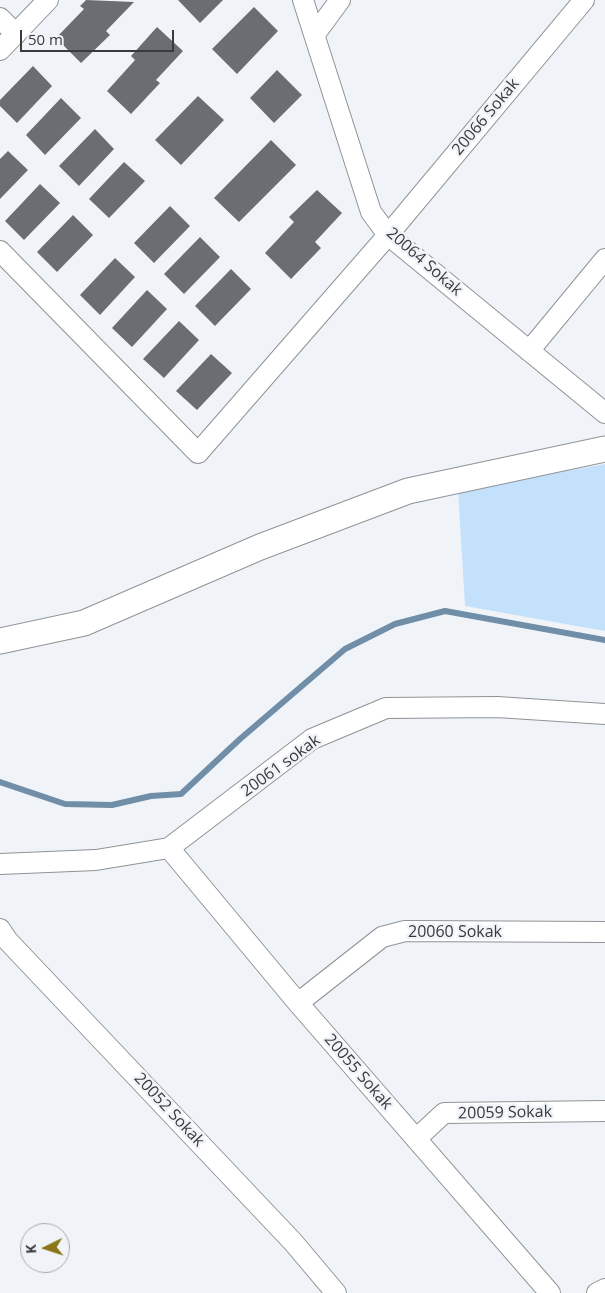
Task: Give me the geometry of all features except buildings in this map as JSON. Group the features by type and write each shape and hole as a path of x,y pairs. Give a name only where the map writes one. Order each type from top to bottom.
{"street":[{"path":"0,50 48,0"},
{"name":"20064 Sokak","path":"303,0 371,212 388,235 605,413"},
{"path":"315,34 340,0"},
{"name":"20066 Sokak","path":"0,252 198,453 388,235 584,0"},
{"path":"0,18 16,34"},
{"path":"530,351 605,258"},
{"path":"0,641 84,623 260,548 408,491 605,449"},
{"name":"20061 sokak","path":"1,865 96,860 169,848 312,739 386,708 497,707 605,714"},
{"name":"20055 Sokak","path":"169,848 298,1003 550,1293"},
{"name":"20052 Sokak","path":"0,929 8,941 293,1242 336,1293"},
{"name":"20060 Sokak","path":"298,1003 382,937 405,931 605,932"},
{"name":"20059 Sokak","path":"416,1139 444,1113 605,1111"},
{"path":"597,1293 605,1290"}],"shaded area":[{"path":"605,464 605,631 465,606 458,490"}],"waterway":[{"path":"0,782 65,804 112,805 151,796 181,794 240,739 345,649 395,624 445,611 605,640"}]}
